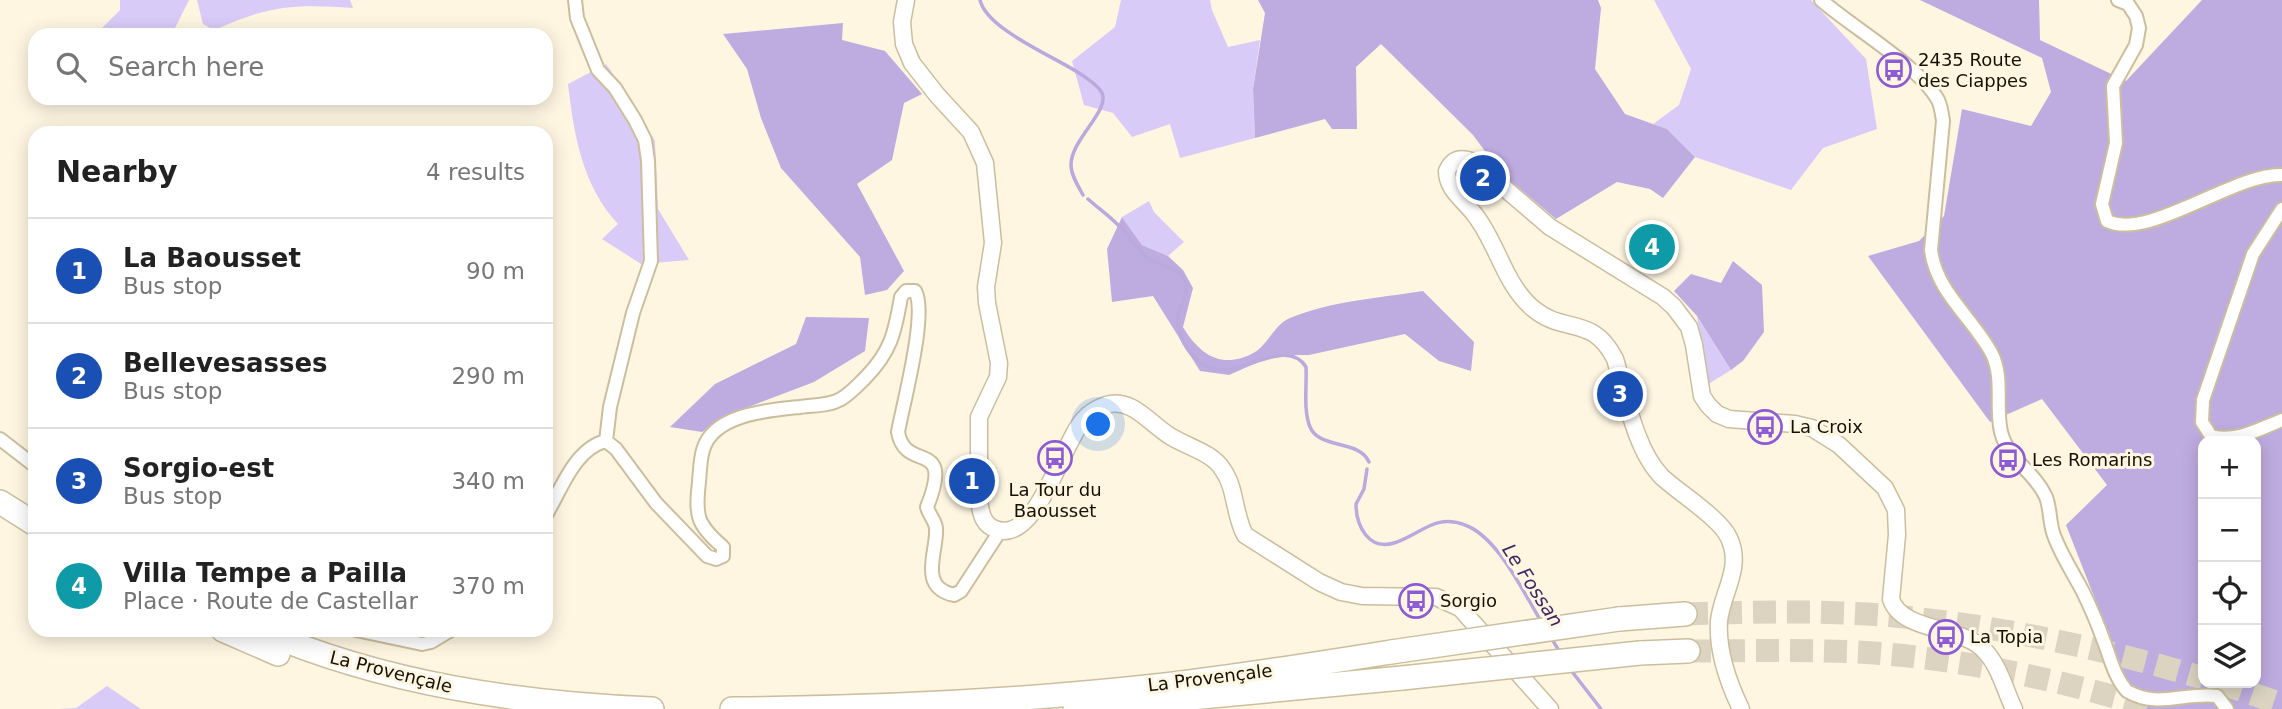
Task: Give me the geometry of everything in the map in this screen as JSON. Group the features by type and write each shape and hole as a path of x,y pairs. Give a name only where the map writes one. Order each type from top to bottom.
{"highway":[{"path":"0,487 28,504"},
{"path":"0,502 28,520"},
{"name":"La Provençale","path":"732,709 832,708 1043,696 1165,685 1619,619 1685,614"},
{"name":"La Provençale","path":"240,637 290,658 358,681 422,698 480,709"},
{"name":"La Provençale","path":"276,637 349,664 441,687 542,702 652,709"},
{"name":"La Provençale","path":"1075,709 1402,678 1506,665 1688,651"}],"street":[{"path":"575,0 577,18 598,70 615,88 635,120 645,140 648,161 651,261 630,324 610,407 606,441"},
{"path":"906,0 902,22 904,44 912,63 971,132 985,163 993,243 986,287 987,303 999,363 998,377 979,417 979,501 985,522 1000,531 1021,527 1031,514 1083,420 1107,405 1121,404 1134,409 1167,434 1218,463 1226,473 1240,526 1245,535 1319,582 1341,592 1363,596 1436,597 1460,608 1549,709"},
{"path":"1821,0 1909,68 1928,85 1939,102 1943,121 1931,250 1933,267 1941,284 1993,356 1999,374 2001,430 2006,446 2042,490 2048,503 2055,538 2103,637 2117,677 2127,691 2151,706 2165,707 2208,695 2217,696 2227,709"},
{"path":"2118,0 2128,4 2136,16 2139,28 2136,45 2113,86 2116,143 2102,204 2107,220 2118,226 2136,223 2168,214 2257,179 2282,175"},
{"path":"1741,709 1732,689 1720,645 1719,619 1735,565 1734,550 1728,536 1661,476 1645,455 1615,359 1608,345 1597,334 1548,318 1535,310 1518,292 1476,216 1448,183 1447,171 1452,162 1462,158 1474,162 1550,227 1674,306 1689,327 1702,396 1717,414 1729,419 1796,424 1812,428 1839,445 1885,488 1896,510 1897,535 1891,599 1894,608 1898,614 1968,639 1983,648 1994,662 2014,709"},
{"path":"2282,209 2253,254 2203,400 2202,422 2211,436 2223,440 2240,437 2282,420"},
{"path":"606,441 616,449 656,503 706,556 716,559 723,556 723,547 706,533 697,509 703,449 709,438 719,429 744,417 766,411 830,404 854,390 878,365 890,347 901,297 906,291 915,291 919,299 918,331 898,432 900,442 906,450 932,463 937,472 937,484 927,507 936,529 931,565 932,576 938,588 954,595 961,591 1000,531"},
{"path":"0,439 28,461"},
{"path":"553,503 577,462 588,449 606,441"},
{"path":"389,637 422,644 439,637"}],"shaded area":[{"path":"120,0 189,0 175,28 102,28 120,10"},
{"path":"197,0 350,0 353,8 284,8 252,15 219,28 210,28 203,24"},
{"path":"1121,0 1210,0 1228,47 1260,40 1253,89 1255,138 1180,158 1170,124 1132,137 1113,113 1084,105 1072,61 1115,27"},
{"path":"1258,0 1598,0 1601,8 1595,69 1625,114 1667,129 1695,157 1663,198 1650,189 1617,182 1556,219 1502,174 1473,135 1381,44 1356,67 1357,129 1332,129 1325,119 1255,138 1253,89 1265,13"},
{"path":"1654,0 1811,0 1866,59 1877,129 1823,148 1791,190 1695,157 1667,129 1653,124 1679,105 1691,69"},
{"path":"1920,0 2039,0 2040,40 2126,81 2202,0 2282,0 2282,709 2138,709 2066,525 2107,485 2042,399 1990,422 1868,256 1919,241 1944,216 1962,109 2031,126 2051,92 2042,58"},
{"path":"843,23 842,40 885,51 922,94 904,103 892,160 857,184 904,271 887,290 865,295 860,257 781,168 761,118 747,69 723,34"},
{"path":"606,64 655,141 658,209 689,260 641,264 602,239 618,224 596,193 588,176 573,122 568,84"},
{"path":"1149,201 1154,212 1184,242 1168,256 1142,245 1122,217"},
{"path":"1122,217 1142,245 1168,256 1183,270 1193,288 1183,327 1196,345 1213,357 1232,360 1255,352 1285,321 1306,312 1355,301 1423,291 1474,342 1471,371 1439,361 1405,334 1309,355 1274,355 1229,375 1200,371 1153,296 1112,302 1107,249"},
{"path":"1733,261 1762,285 1764,332 1743,361 1731,370 1697,316 1674,291 1691,274 1721,283"},
{"path":"1697,316 1731,370 1707,385"},
{"path":"806,317 869,318 865,351 814,382 738,411 702,432 670,427 715,384 796,344"},
{"path":"107,686 141,709 58,709 76,708"}],"waterway":[{"name":"Le Fossan","path":"980,0 985,11 1008,32 1082,75 1102,93 1101,108 1077,145 1071,165 1083,195"},
{"name":"Le Fossan","path":"1088,199 1121,228 1145,256 1182,276 1186,289 1179,312 1179,328 1188,350 1199,362 1218,370 1286,355 1297,358 1306,367 1306,405 1310,427 1322,439 1357,450 1369,462"},
{"name":"Le Fossan","path":"1367,469 1364,489 1356,504 1361,528 1371,540 1385,545 1436,523 1454,522 1465,525 1477,531 1499,553 1541,621"},
{"name":"Le Fossan","path":"1550,636 1561,654"},
{"name":"Le Fossan","path":"1570,669 1601,709"}],"tunnel":[{"path":"1685,614 1816,612 1933,620 2050,640 2198,677"},
{"path":"1688,651 1828,651 1910,656 2016,673 2087,689 2156,709"},
{"path":"2235,688 2282,704"}],"place":[{"name":"2435 Route des Ciappes","path":"1894,70"},
{"name":"Bellevesasses","path":"1483,178"},
{"name":"Villa Tempe a Pailla","path":"1652,247"},
{"name":"Sorgio-est","path":"1620,394"},
{"name":"La Croix","path":"1765,427"},
{"name":"La Tour du Baousset","path":"1055,458"},
{"name":"Les Romarins","path":"2008,460"},
{"name":"La Baousset","path":"972,481"},
{"name":"Sorgio","path":"1416,601"},
{"name":"La Topia","path":"1946,637"}]}
